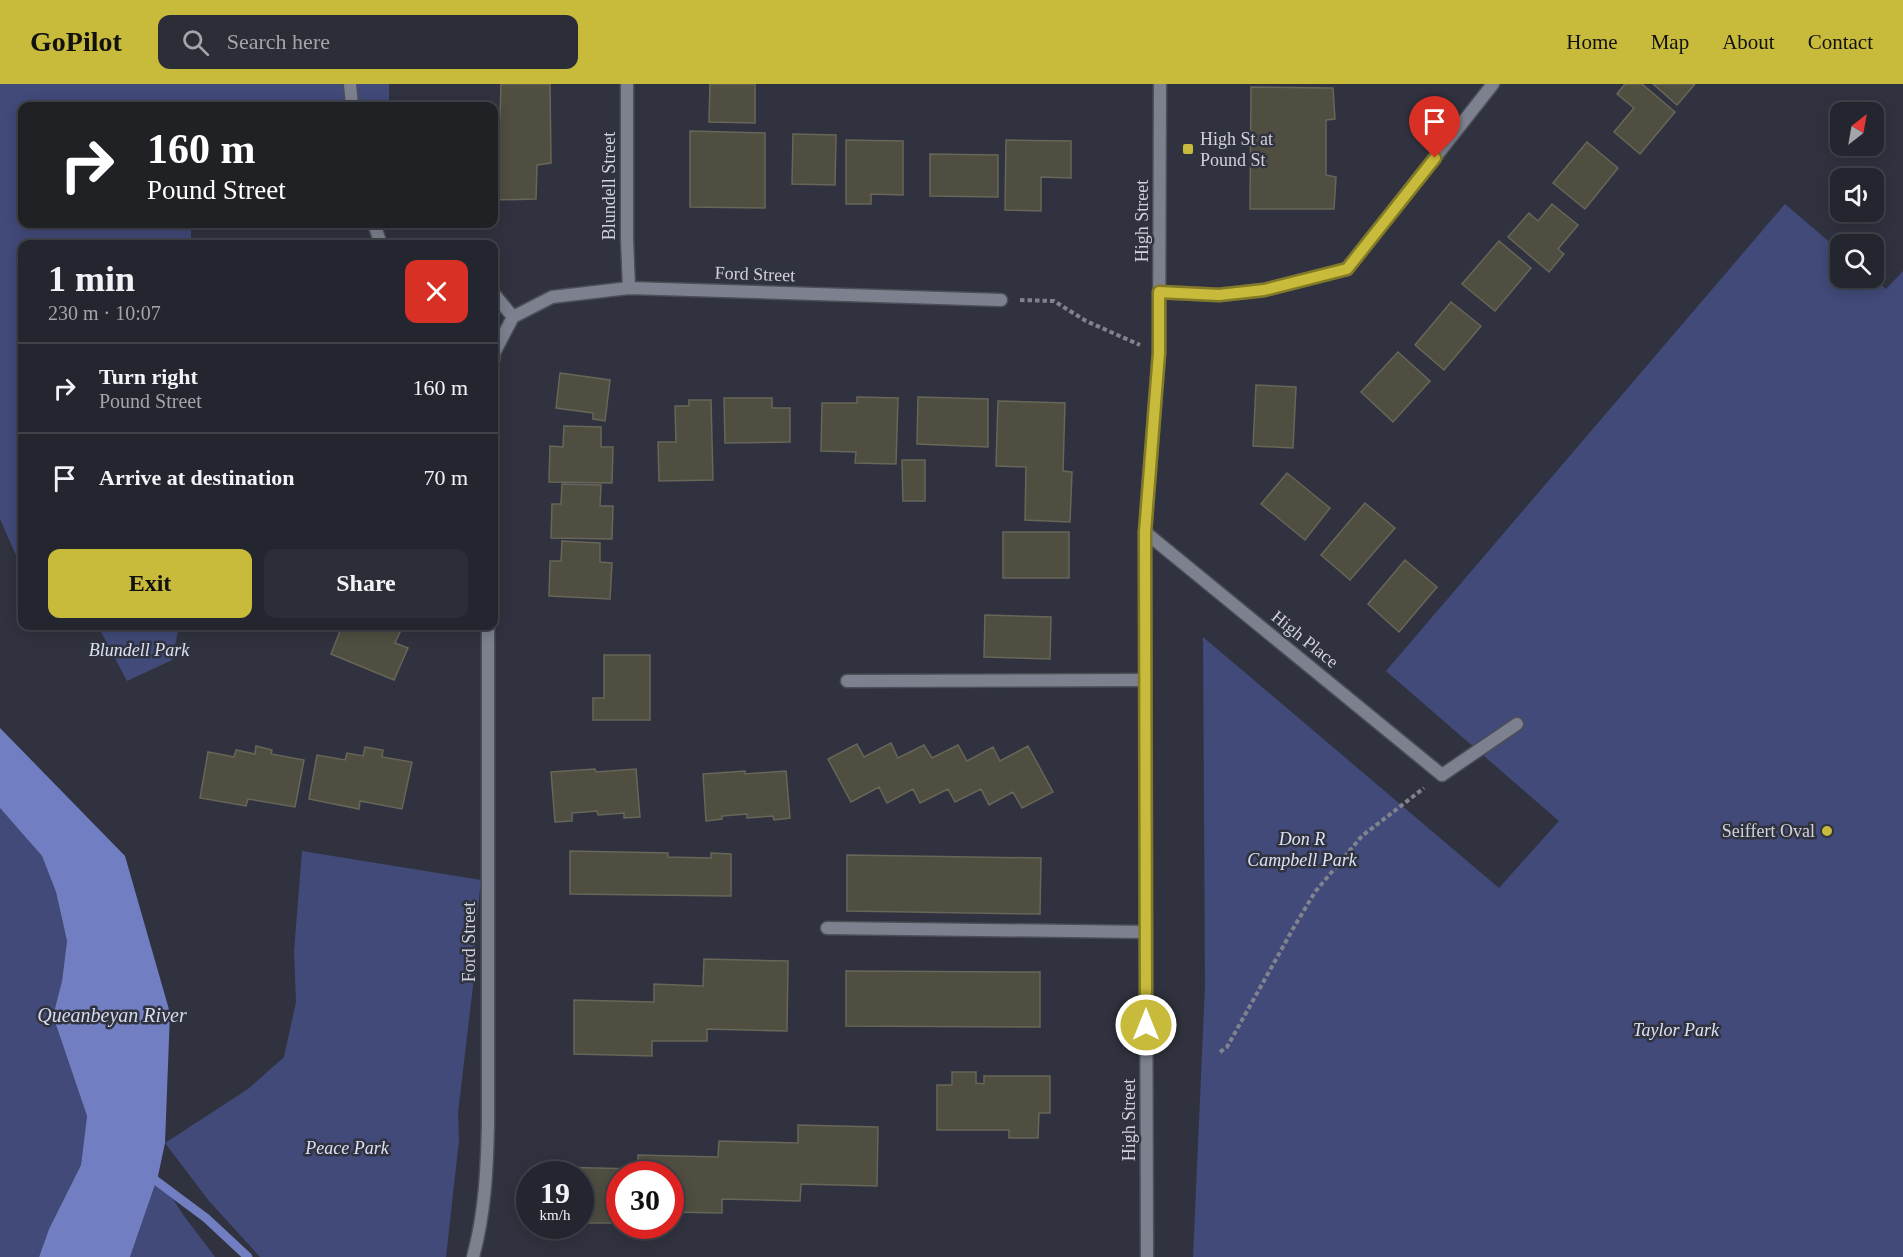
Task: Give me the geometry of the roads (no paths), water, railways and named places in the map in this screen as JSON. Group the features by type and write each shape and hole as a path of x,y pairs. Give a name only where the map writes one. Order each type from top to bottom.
{"street":[{"path":"350,84 352,102"},
{"name":"Blundell Street","path":"627,84 629,288"},
{"name":"High Street","path":"1147,1257 1145,532 1159,353 1160,84"},
{"path":"1159,292 1219,295 1264,290 1347,269 1493,84"},
{"name":"Ford Street","path":"513,317 552,297 629,288 1001,300"},
{"path":"498,299 513,317 498,345"},
{"name":"High Place","path":"1145,532 1442,775 1517,724"},
{"name":"Ford Street","path":"473,1257 482,1217 488,1124 488,630"},
{"path":"847,681 1145,680"},
{"path":"827,928 1146,932"}],"water":[{"name":"Queanbeyan River","path":"0,728 125,856 170,1013 165,1143 158,1176 130,1257 39,1257 49,1229 81,1165 87,1116 53,1016 62,981 67,941 56,892 42,856 0,808"}],"waterway":[{"path":"147,1174 206,1218 248,1257"}],"place":[{"name":"High St at Pound St","path":"1188,149"},
{"name":"Seiffert Oval","path":"1827,831"}],"park label":[{"name":"Blundell Park","path":"139,650"},
{"name":"Don R Campbell Park","path":"1302,849"},
{"name":"Taylor Park","path":"1676,1030"},
{"name":"Peace Park","path":"347,1148"}]}
